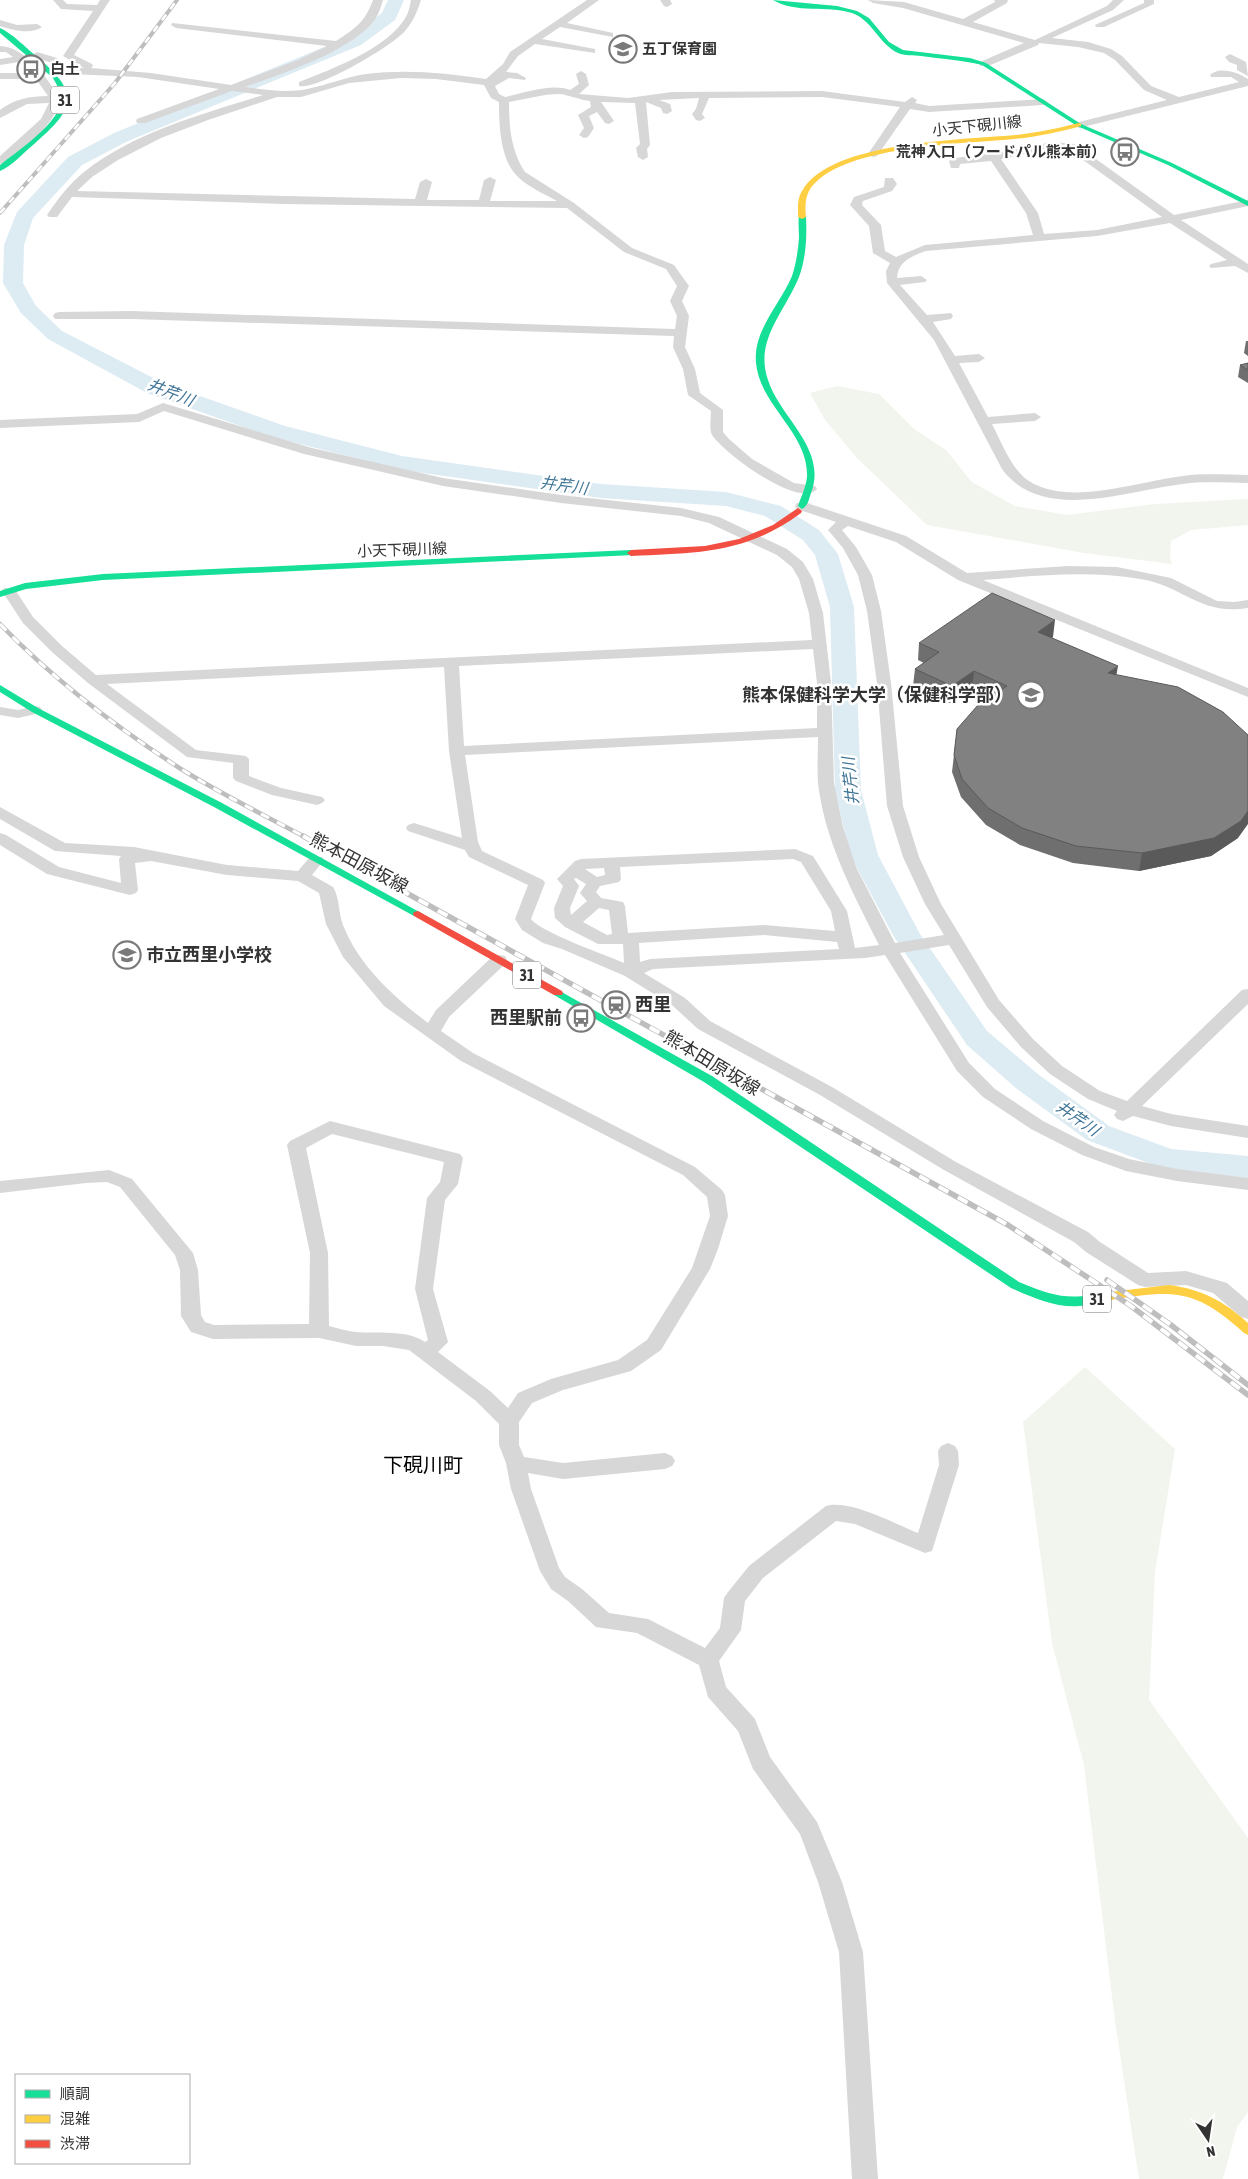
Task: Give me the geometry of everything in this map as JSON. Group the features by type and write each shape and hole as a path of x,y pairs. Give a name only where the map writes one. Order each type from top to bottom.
{"main road":[{"path":"776,0 799,6 848,10 859,14 867,19 884,42 891,48 901,52 970,60 984,64 1079,125 1170,164 1247,203"},
{"name":"31","path":"0,30 62,84 65,93 63,113 56,122 0,169"},
{"name":"小天下硯川線","path":"4,592 52,582 102,577 687,551 716,548 756,536 778,526 798,511 810,489 813,474 812,462 768,394 760,374 758,357 763,335 794,280 803,236 801,206 808,186 816,177 831,166 872,154 1017,137 1079,125"},
{"name":"熊本田原坂線","path":"0,688 35,710 218,805 316,860 459,936 708,1079 1015,1285 1036,1294 1065,1302 1079,1302 1160,1289 1176,1289 1203,1295 1215,1301 1248,1330"}],"street":[{"path":"58,0 64,7 102,4"},
{"path":"141,121 301,62 338,44 364,26 378,6 378,0"},
{"path":"53,215 68,194 93,170 115,157 188,124 340,68 384,43 406,25 416,7 416,0"},
{"path":"578,0 592,1"},
{"path":"873,0 904,5 1037,42 1066,42 1096,48 1117,56 1144,86 1169,95 1178,101"},
{"path":"964,23 1004,0"},
{"path":"984,64 1110,8 1119,0"},
{"path":"1066,42 1106,21 1149,4 1149,0"},
{"path":"490,84 516,53 592,1"},
{"path":"97,71 68,56 102,4"},
{"path":"0,24 17,28 37,27"},
{"path":"0,24 32,59 38,76 50,89 55,100 51,114 45,122 0,161"},
{"path":"558,24 609,36"},
{"path":"176,25 338,44"},
{"path":"534,41 592,51"},
{"path":"3,47 32,59"},
{"path":"516,53 534,56"},
{"path":"1230,57 1242,64 1241,68 1248,73"},
{"path":"0,62 32,59 53,60 64,69 165,77 230,88 275,93 308,92 368,77 420,74 445,75 490,84 510,74 521,78"},
{"path":"572,94 584,85 581,74"},
{"path":"1215,74 1233,74 1248,83"},
{"path":"0,76 38,76"},
{"path":"1079,125 1248,83"},
{"path":"490,84 495,96 504,100 546,88 563,91 595,102 621,104 672,96 838,94 906,107 949,109 1042,102"},
{"path":"700,118 697,114 705,95"},
{"path":"872,154 914,98"},
{"path":"0,115 12,105 31,100 55,100"},
{"path":"504,100 504,131 515,165 521,174 570,205 628,250 670,267 676,272 683,286 676,301 683,316 678,347 689,369 694,394 717,410 717,432 724,442 747,462 783,483 791,487 810,489"},
{"path":"644,100 666,106 667,111"},
{"path":"643,157 641,148 645,145 645,132 640,104 644,100"},
{"path":"595,102 609,121"},
{"path":"584,134 589,128 583,114 596,108 595,102"},
{"path":"645,132 659,140"},
{"path":"955,166 954,161 994,156 1053,144 1071,146 1172,219 1202,245 1248,269"},
{"path":"994,156 1032,213 1040,237"},
{"path":"484,204 490,180"},
{"path":"889,180 891,184 888,189 858,199 856,205 875,225 879,253 897,262"},
{"path":"420,203 426,182"},
{"path":"68,194 283,201 570,205"},
{"path":"1247,203 1089,238 1040,237 986,244 925,248 904,256 897,262 892,270 892,282 929,324 951,360 1015,477 1024,484 1053,493 1091,496 1177,480 1248,479"},
{"path":"1215,266 1236,262"},
{"path":"892,282 920,280"},
{"path":"59,316 131,314 681,332"},
{"path":"929,324 947,316"},
{"path":"929,324 954,328"},
{"path":"951,360 979,358"},
{"path":"0,424 139,418 163,407 309,451 401,473 443,482 561,499 681,512 714,520 756,536 782,552 798,565 806,580 816,613 826,732 826,782 835,827 848,866 963,1067 989,1093 1037,1125 1088,1152 1126,1165 1178,1175 1248,1184"},
{"path":"984,421 1035,417"},
{"path":"798,511 846,520 901,539 962,577 1248,693"},
{"path":"846,520 835,530 849,548 865,576 874,611 884,683 895,806 911,858 933,904 993,1003 1009,1024 1056,1070 1094,1095 1126,1112 1248,1132"},
{"path":"962,577 1102,569 1144,574 1176,584 1203,601 1219,606 1237,607 1248,604"},
{"path":"4,592 56,649 93,680 192,754 241,759 240,778 277,792 317,800"},
{"path":"93,680 820,644"},
{"path":"451,662 457,751 472,847 475,854 537,884 523,920 528,926 549,939 568,945 631,972 679,1002 704,1025 826,1091 950,1166 1081,1237 1093,1247 1145,1280 1186,1278 1220,1288 1248,1312"},
{"path":"0,710 18,714 35,710"},
{"path":"457,751 826,732"},
{"path":"0,812 61,848 134,852 227,870 302,876 327,892 334,924 352,957 390,1002 467,1057 689,1171 716,1195 719,1216 714,1237 701,1269 654,1345 624,1366 558,1384 524,1398 509,1421 509,1445 516,1463 520,1489 550,1571 558,1583 575,1595 604,1621 640,1625 708,1660 716,1692 746,1726 761,1762 809,1829 830,1882 851,1952 865,2179"},
{"path":"414,828 472,847"},
{"path":"0,838 53,871 130,890 127,859 152,856"},
{"path":"844,937 764,930 604,940 563,918 562,908 571,886 565,879 581,864 795,854 807,860 839,911 848,954"},
{"path":"302,876 316,860"},
{"path":"611,862 616,906 633,955 631,972"},
{"path":"574,870 595,882 613,879"},
{"path":"595,882 588,893 596,902 616,906"},
{"path":"571,923 596,902"},
{"path":"631,972 650,964 848,954 894,949 945,940"},
{"path":"431,1033 442,1014 499,960"},
{"path":"1126,1112 1248,994"},
{"path":"319,1331 319,1253 296,1145 330,1127 454,1158 449,1184 436,1198 424,1289 438,1342 425,1352"},
{"path":"0,1187 109,1176 126,1183 184,1253 189,1270 191,1316 198,1327 213,1332 319,1331 356,1339 383,1339 414,1344 483,1396 509,1421"},
{"path":"708,1660 730,1630 735,1598 756,1572 833,1512 858,1516 925,1545 949,1465 948,1450"},
{"path":"516,1463 564,1471 665,1461"}],"shaded area":[{"path":"837,386 879,394 914,429 946,450 972,482 1015,506 1067,515 1155,504 1248,499 1248,525 1191,530 1171,541 1170,557 1172,564 1084,553 927,525 857,458 825,420 810,393"},
{"path":"1085,1367 1175,1449 1155,1572 1149,1700 1248,1838 1248,2112 1237,2127 1223,2179 1139,2179 1115,2021 1084,1765 1052,1643 1023,1422"}],"building":[{"path":"1248,363 1248,370 1240,365"},
{"name":"熊本保健科学大学（保健科学部）","path":"992,593 1055,620 1038,632 1118,666 1108,673 1178,687 1223,712 1248,735 1248,811 1241,821 1214,838 1142,853 1076,846 1022,828 988,808 962,779 954,755 957,729 978,705 1007,686 974,671 952,686 915,669 939,652 919,643"}],"waterway":[{"name":"井芹川","path":"396,0 389,16 355,41 121,137 75,161 24,216 14,245 13,283 28,309 55,335 155,388 277,431 402,463 601,491 726,499 773,511 811,535 826,554 842,607 848,790 864,855 907,935 977,1038 1028,1082 1098,1133 1167,1159 1248,1167"}],"railway":[{"path":"0,213 115,83 177,0"},
{"path":"0,624 86,702 133,736 196,778 305,837"},
{"path":"303,836 1008,1225 1131,1306 1248,1395"},
{"path":"1107,1280 1171,1325 1248,1385"}],"traffic: fast":[{"path":"776,0 802,6 837,8 855,12 867,19 887,43 901,52 970,60 984,64 1079,125 1170,164 1248,204"},
{"path":"0,30 55,77 62,87 65,97 61,114 48,129 0,169"},
{"path":"802,217 802,247 798,270 766,330 760,352 763,379 770,394 804,446 809,459 811,482 802,506"},
{"path":"0,594 25,586 103,577 631,553"},
{"path":"0,688 35,710 218,805 418,914"},
{"path":"558,993 708,1079 1015,1285 1046,1297 1071,1302 1083,1302 1110,1296"}],"traffic: slow":[{"path":"802,217 803,198 808,187 824,172 847,161 904,147 1023,136 1079,125"},
{"path":"1110,1296 1152,1290 1185,1291 1215,1303 1248,1330"}],"traffic: jam":[{"path":"631,553 668,552 724,546 759,535 776,527 798,511"},
{"path":"418,914 558,993"}],"place":[{"name":"五丁保育園","path":"623,49"},
{"name":"白土","path":"31,69"},
{"name":"荒神入口（フードパル熊本前）","path":"1125,152"},
{"name":"熊本保健科学大学（保健科学部）","path":"1031,695"},
{"name":"市立西里小学校","path":"127,955"},
{"name":"西里","path":"616,1005"},
{"name":"西里駅前","path":"581,1018"}],"district":[{"name":"下硯川町","path":"423,1465"}]}
